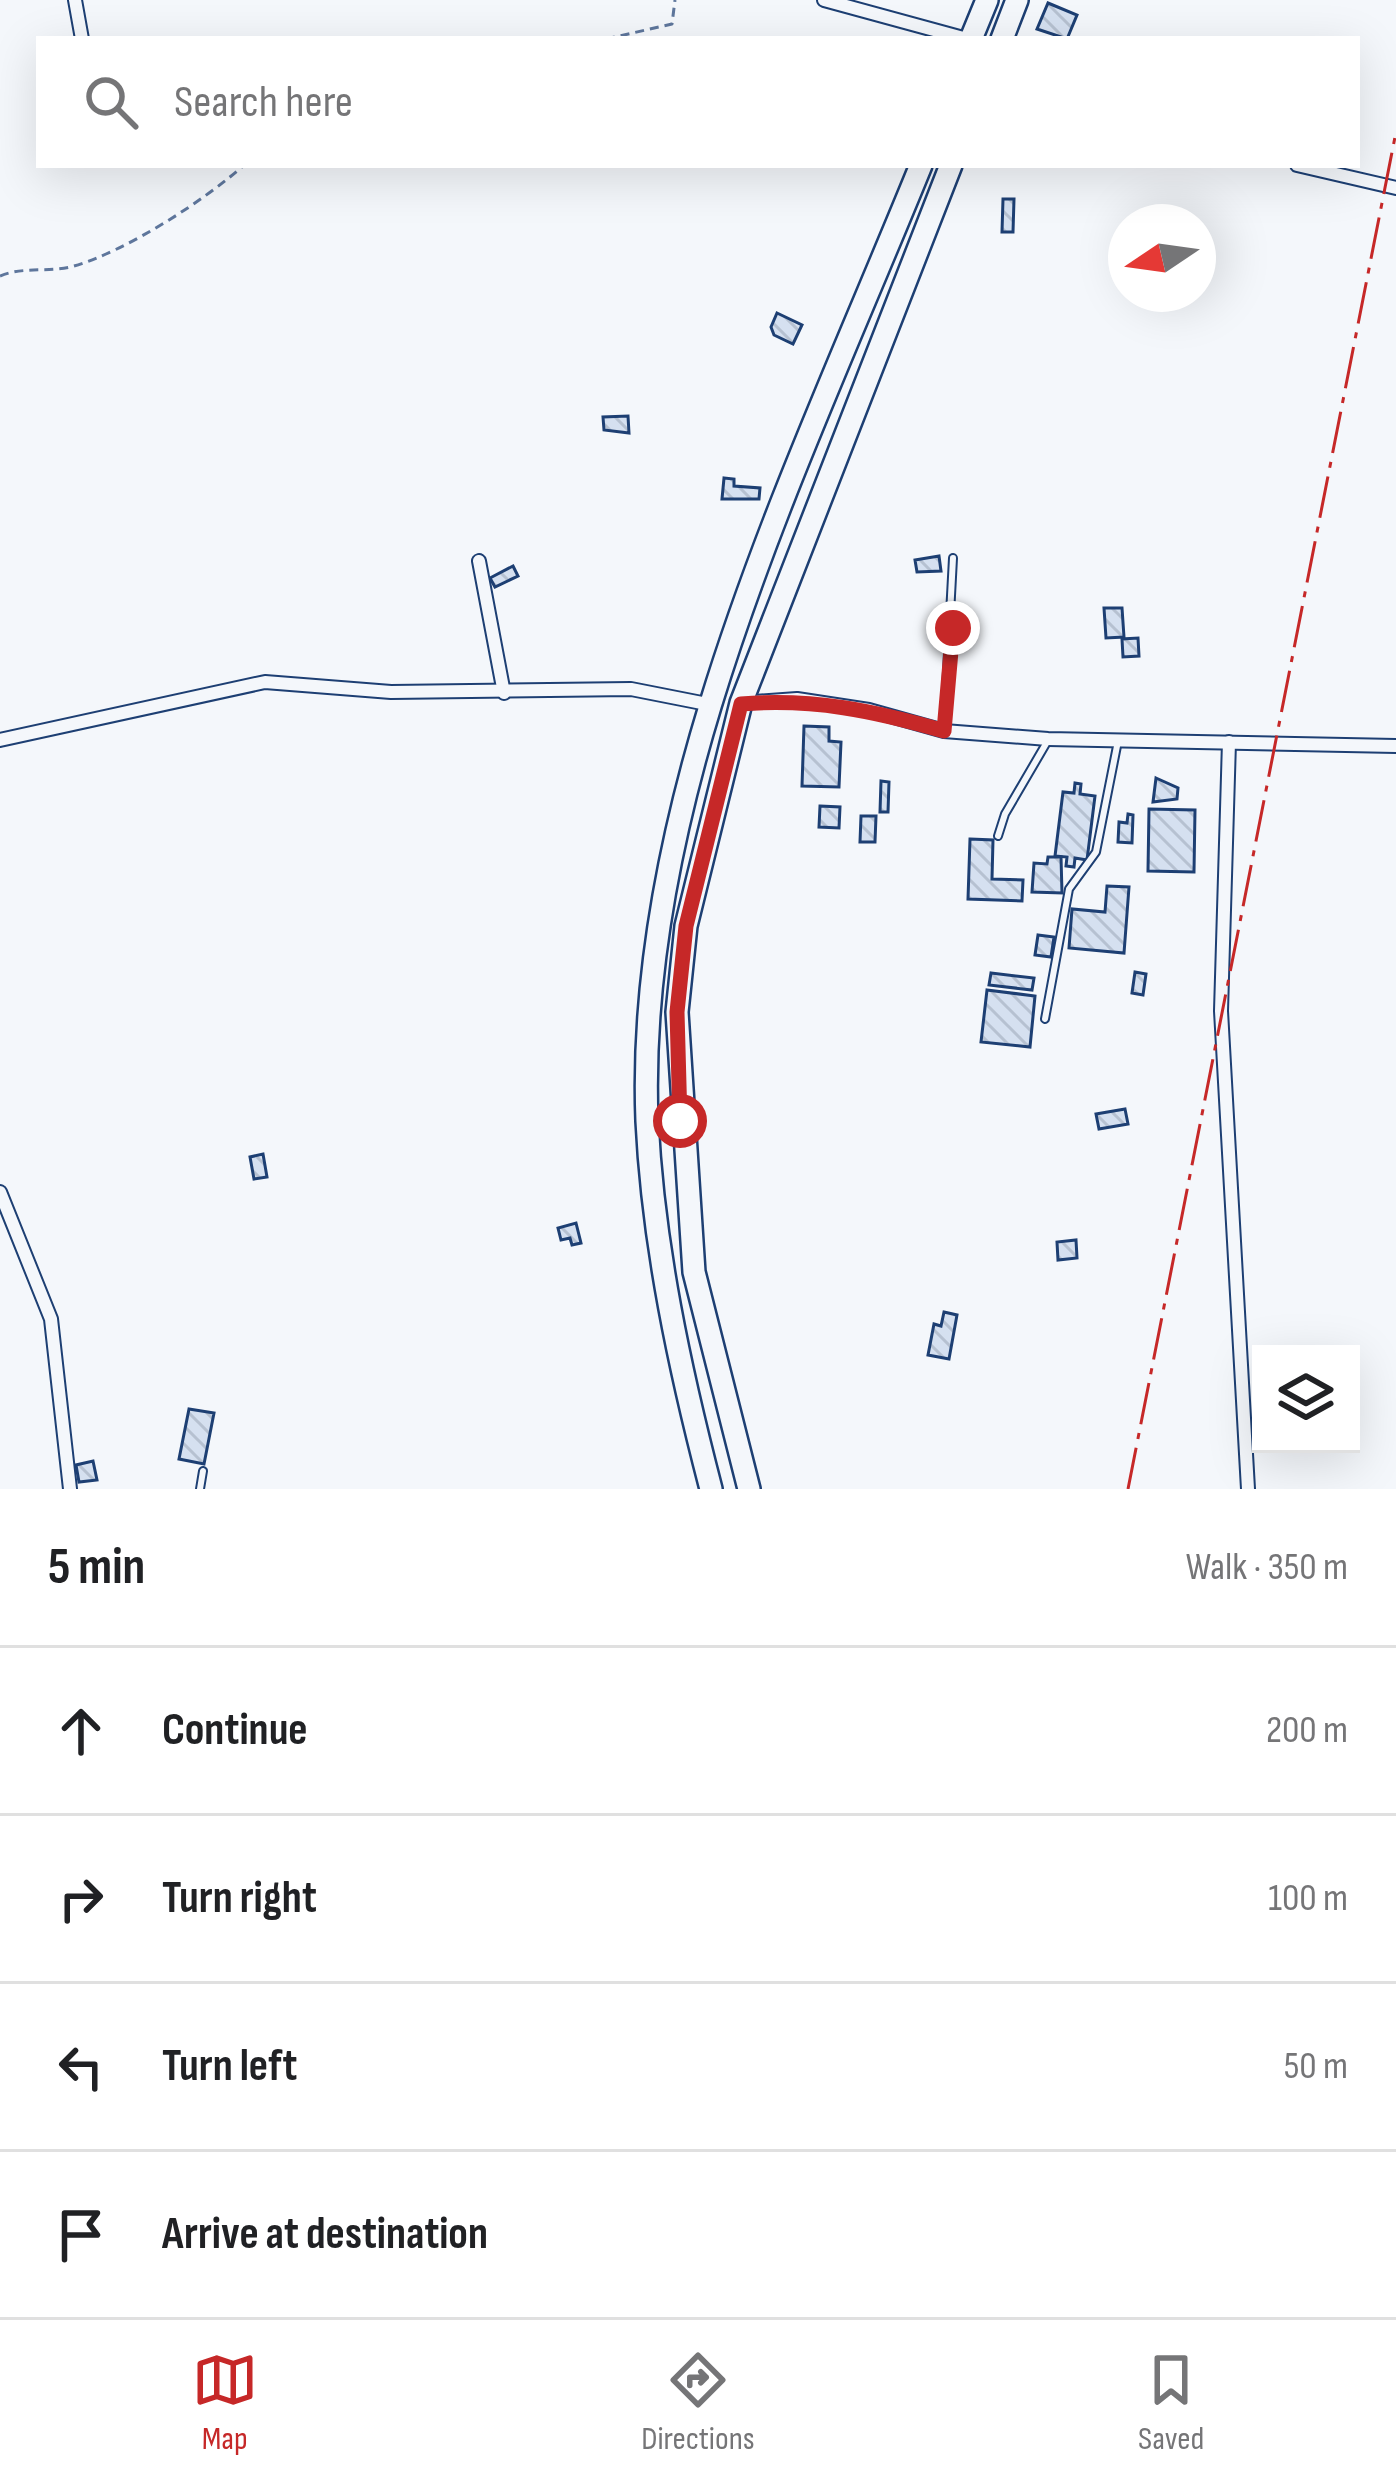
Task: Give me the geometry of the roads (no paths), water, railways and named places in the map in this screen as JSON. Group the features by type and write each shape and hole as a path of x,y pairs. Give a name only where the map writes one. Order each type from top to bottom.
{"main road":[{"path":"970,36 987,0"},
{"path":"1002,36 1017,0"},
{"path":"711,1489 659,1245 647,1119 660,927 707,704 919,168"},
{"path":"749,1489 694,1272 680,1121 677,1012 686,926 741,704 950,168"}],"street":[{"path":"74,0 81,36"},
{"path":"824,0 958,36"},
{"path":"1310,168 1396,188"},
{"path":"479,562 504,693"},
{"path":"0,740 265,682 504,693 631,689 707,704"},
{"path":"741,704 797,699 869,710 944,731 1048,739 1396,746"},
{"path":"1229,742 1221,1011 1248,1489"},
{"path":"0,1192 51,1319 70,1489"}],"lane":[{"path":"944,731 953,558"},
{"path":"998,836 1048,739"},
{"path":"1045,1019 1069,889 1096,852 1118,741"},
{"path":"200,1489 203,1471"}]}
